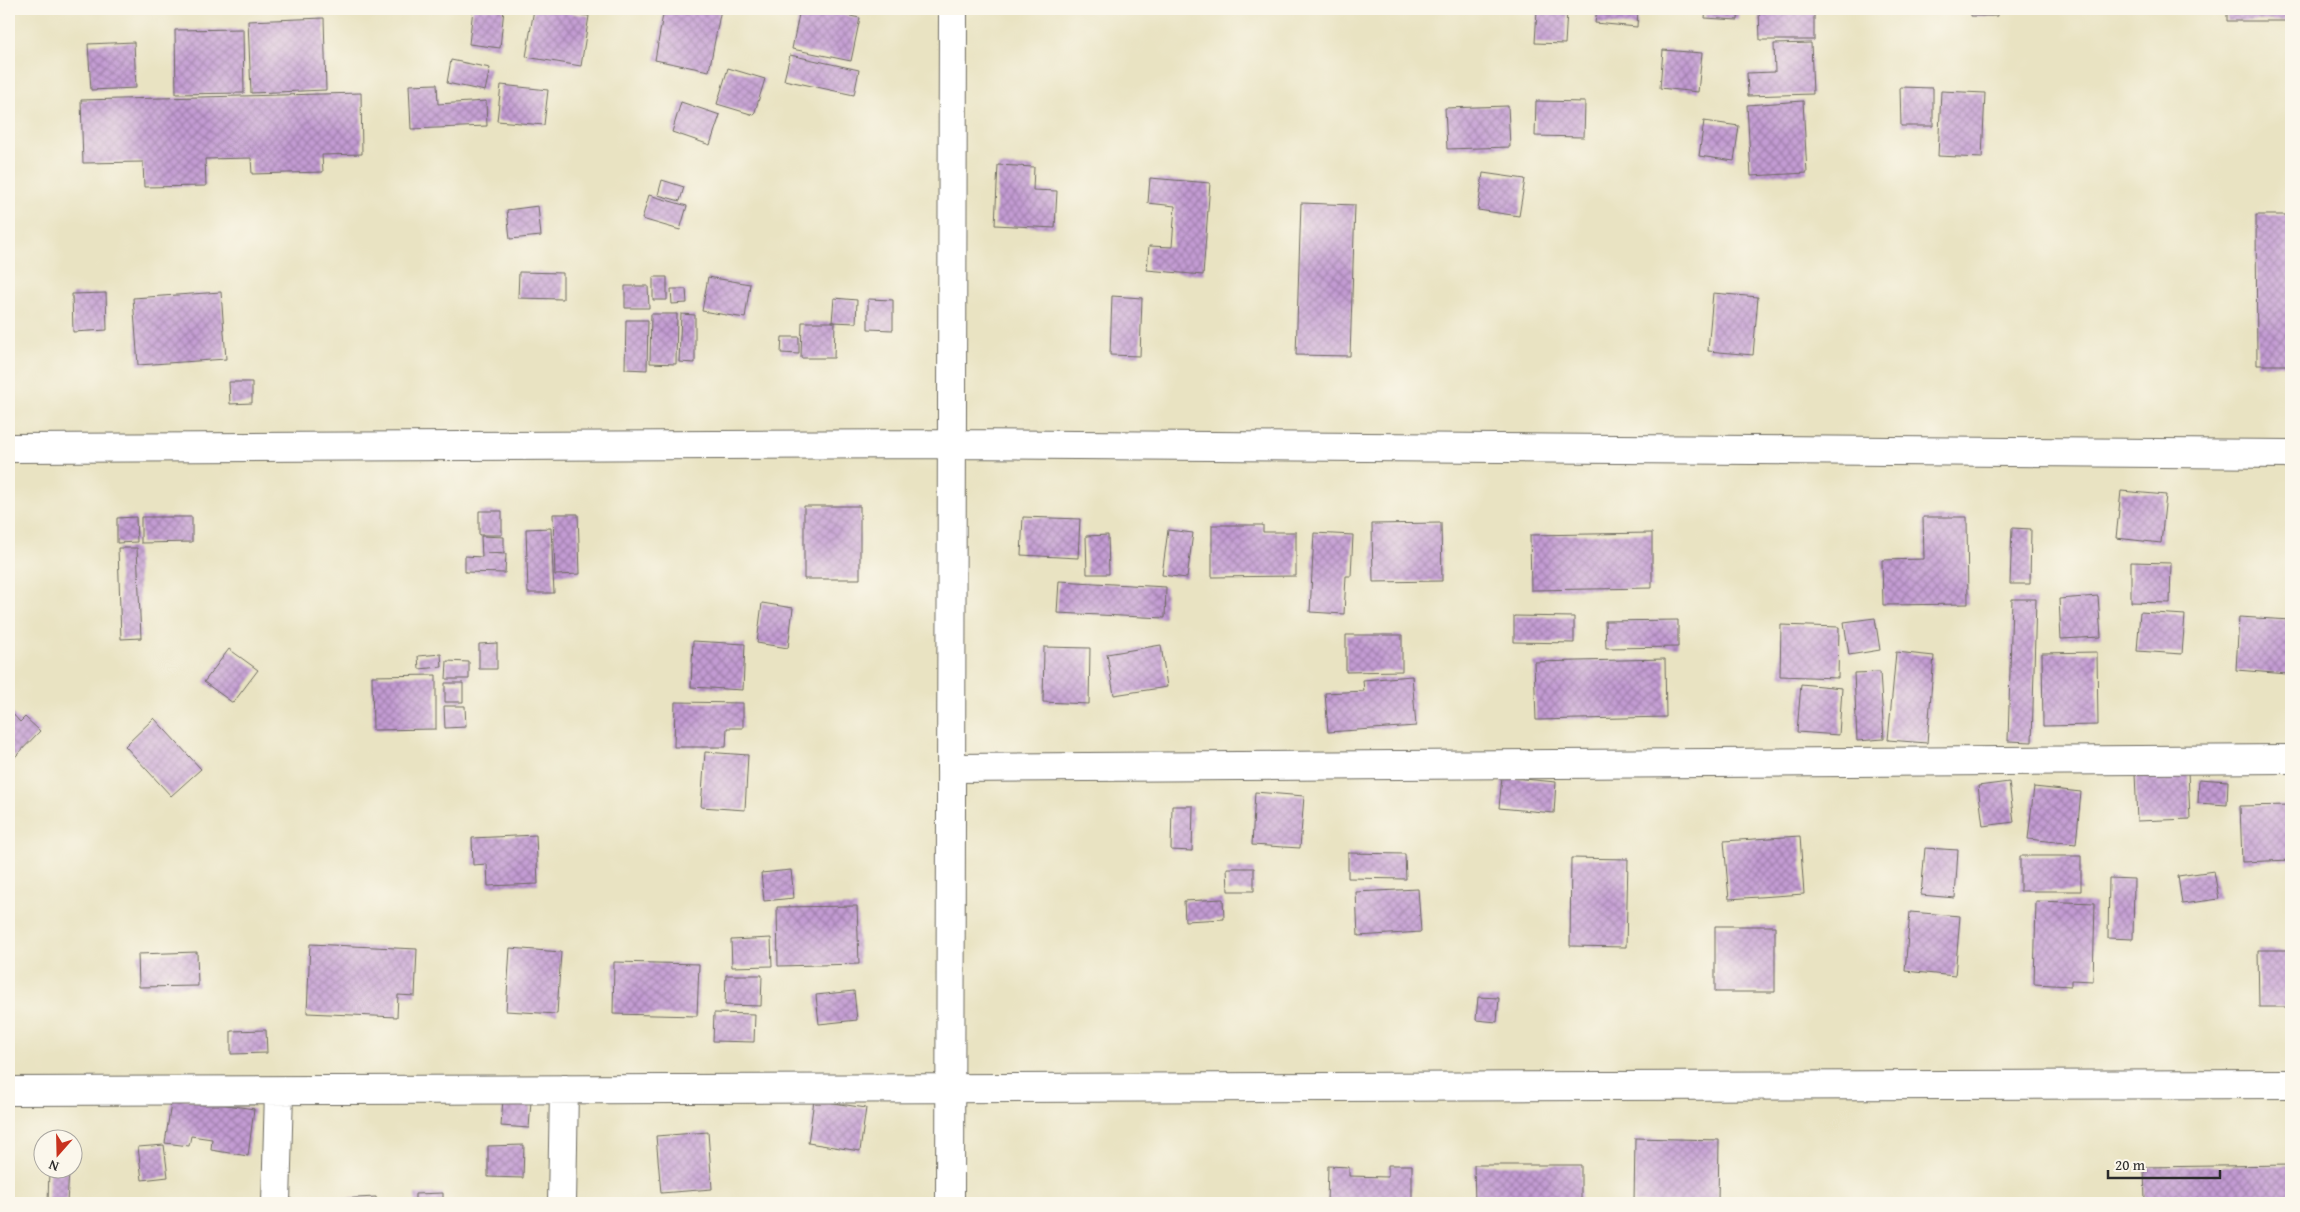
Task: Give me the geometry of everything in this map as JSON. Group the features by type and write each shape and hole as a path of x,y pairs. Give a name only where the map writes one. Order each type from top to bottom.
{"street":[{"path":"950,1203 954,9"},
{"path":"9,448 952,444 2291,454"},
{"path":"951,768 2291,759"},
{"path":"9,1092 2291,1084"},
{"path":"562,1203 564,1089"},
{"path":"276,1203 279,1091"}],"building":[{"path":"473,9 504,9 500,48 469,44"},
{"path":"534,9 547,9 589,16 581,66 526,57"},
{"path":"664,9 721,9 709,71 655,60"},
{"path":"800,9 816,9 860,18 851,61 792,49"},
{"path":"1597,9 1638,9 1637,27 1595,23"},
{"path":"1706,9 1739,9 1738,20 1705,18"},
{"path":"1759,9 1814,9 1814,40 1760,40"},
{"path":"1971,9 1997,9 1997,16 1971,16"},
{"path":"2227,9 2291,9 2291,21 2227,21"},
{"path":"1537,10 1567,11 1565,44 1535,43"},
{"path":"324,18 326,90 251,93 248,21"},
{"path":"243,29 244,93 176,94 175,30"},
{"path":"134,42 136,88 91,90 88,44"},
{"path":"1811,43 1813,94 1748,96 1747,73 1775,72 1774,44"},
{"path":"1663,50 1702,53 1698,92 1660,88"},
{"path":"790,55 859,70 854,95 784,80"},
{"path":"451,60 490,68 485,91 447,83"},
{"path":"728,68 765,79 754,115 717,104"},
{"path":"437,84 438,104 486,101 487,126 411,129 409,85"},
{"path":"501,85 548,90 544,125 497,121"},
{"path":"1900,87 1933,88 1933,126 1901,126"},
{"path":"1941,91 1985,93 1982,158 1938,156"},
{"path":"361,93 362,154 322,155 323,172 252,174 251,158 205,159 206,186 144,187 143,162 83,163 81,100"},
{"path":"1536,101 1585,102 1584,137 1535,136"},
{"path":"1803,101 1807,173 1751,176 1747,105"},
{"path":"681,102 720,115 710,145 672,132"},
{"path":"1508,106 1510,147 1447,149 1445,108"},
{"path":"1704,121 1739,126 1734,161 1699,156"},
{"path":"998,165 1034,167 1033,190 1057,191 1055,228 995,225"},
{"path":"1483,173 1525,179 1519,216 1478,210"},
{"path":"1150,178 1210,183 1203,275 1147,270 1149,246 1172,247 1175,206 1148,203"},
{"path":"662,180 684,187 680,201 658,195"},
{"path":"649,195 687,206 680,230 642,219"},
{"path":"1301,203 1355,205 1350,356 1296,355"},
{"path":"538,206 541,236 510,239 507,210"},
{"path":"2256,215 2291,215 2291,365 2257,365"},
{"path":"519,272 563,273 563,299 518,298"},
{"path":"653,277 667,277 667,300 653,300"},
{"path":"708,277 750,284 745,318 702,311"},
{"path":"625,286 648,286 649,308 625,308"},
{"path":"671,289 686,289 687,303 672,304"},
{"path":"221,292 226,359 138,365 133,298"},
{"path":"106,293 107,330 73,332 72,294"},
{"path":"1713,293 1758,297 1753,355 1708,351"},
{"path":"1112,296 1142,298 1140,356 1110,355"},
{"path":"834,298 857,300 856,323 832,322"},
{"path":"868,299 893,300 893,330 868,329"},
{"path":"651,314 677,314 676,364 650,363"},
{"path":"681,314 695,315 695,363 679,362"},
{"path":"626,320 648,320 647,370 625,369"},
{"path":"802,322 835,322 834,358 801,358"},
{"path":"782,337 799,337 799,354 781,353"},
{"path":"229,382 252,382 252,403 230,404"},
{"path":"2121,491 2166,495 2161,543 2116,538"},
{"path":"804,506 860,506 860,579 804,579"},
{"path":"479,511 502,511 502,535 479,535"},
{"path":"553,514 578,514 580,574 555,575"},
{"path":"136,517 137,542 117,543 117,518"},
{"path":"141,517 192,517 192,542 141,543"},
{"path":"1023,517 1080,519 1078,558 1021,555"},
{"path":"1923,517 1967,517 1968,604 1883,605 1882,560 1924,559"},
{"path":"1441,523 1442,581 1373,582 1372,524"},
{"path":"1212,525 1263,525 1263,532 1296,532 1296,576 1212,577"},
{"path":"551,528 554,593 528,593 526,529"},
{"path":"2012,528 2031,529 2030,584 2010,584"},
{"path":"1168,530 1193,533 1187,578 1162,575"},
{"path":"1314,533 1353,535 1351,576 1346,576 1344,614 1310,612"},
{"path":"1652,533 1652,588 1531,590 1530,535"},
{"path":"1108,535 1109,574 1087,574 1086,536"},
{"path":"481,536 504,537 504,553 487,553 506,554 505,573 465,572 465,556 482,557"},
{"path":"118,548 137,548 141,638 121,639"},
{"path":"2131,562 2171,563 2170,603 2131,602"},
{"path":"1059,581 1166,587 1165,618 1057,613"},
{"path":"2098,596 2101,637 2061,639 2059,599"},
{"path":"2012,599 2036,599 2032,742 2008,741"},
{"path":"762,603 793,608 788,648 757,643"},
{"path":"2140,612 2185,615 2182,654 2137,651"},
{"path":"1514,616 1574,617 1574,643 1514,642"},
{"path":"2239,617 2291,620 2287,674 2236,670"},
{"path":"1875,618 1880,650 1849,655 1844,622"},
{"path":"1678,620 1678,647 1606,648 1605,621"},
{"path":"1781,625 1839,627 1838,678 1780,676"},
{"path":"1346,635 1402,635 1402,671 1346,672"},
{"path":"693,641 745,644 743,690 691,687"},
{"path":"497,643 497,669 479,669 479,644"},
{"path":"1161,645 1167,687 1114,695 1107,654"},
{"path":"1044,647 1090,648 1089,704 1043,702"},
{"path":"229,649 258,670 233,703 204,682"},
{"path":"1896,652 1934,656 1927,743 1888,740"},
{"path":"2097,652 2098,725 2043,726 2042,653"},
{"path":"441,654 442,667 419,669 418,656"},
{"path":"1665,659 1666,717 1536,720 1534,662"},
{"path":"447,661 469,662 469,679 446,679"},
{"path":"1880,672 1884,739 1857,741 1854,673"},
{"path":"436,675 436,729 373,730 372,676"},
{"path":"1412,676 1416,726 1328,732 1325,693 1364,691 1363,680"},
{"path":"445,683 463,683 463,702 445,702"},
{"path":"1801,684 1842,688 1839,735 1797,732"},
{"path":"675,702 743,703 743,728 727,728 726,747 674,747"},
{"path":"444,706 465,706 466,727 445,728"},
{"path":"11,712 20,722 25,717 40,731 15,757 9,751 9,714"},
{"path":"154,718 201,769 171,796 125,746"},
{"path":"705,752 748,755 745,810 701,807"},
{"path":"2188,771 2190,819 2137,821 2135,773"},
{"path":"1502,777 1556,782 1554,813 1499,808"},
{"path":"2199,779 2228,781 2227,805 2198,803"},
{"path":"2009,782 2014,822 1983,826 1978,786"},
{"path":"2034,787 2081,792 2076,844 2028,839"},
{"path":"1255,792 1304,796 1300,848 1252,845"},
{"path":"2291,805 2291,860 2242,862 2240,806"},
{"path":"1172,806 1193,806 1192,851 1171,850"},
{"path":"536,835 538,884 488,886 487,864 473,865 472,838"},
{"path":"1800,836 1804,894 1729,899 1724,841"},
{"path":"1925,848 1958,850 1955,898 1921,895"},
{"path":"1348,853 1405,854 1406,879 1348,878"},
{"path":"2020,856 2081,856 2081,891 2020,891"},
{"path":"1571,858 1628,859 1626,947 1570,946"},
{"path":"1227,868 1254,868 1254,891 1228,891"},
{"path":"791,870 794,898 764,901 761,873"},
{"path":"2214,871 2219,899 2182,904 2178,876"},
{"path":"2109,878 2134,879 2133,939 2108,938"},
{"path":"1418,889 1421,932 1358,936 1356,892"},
{"path":"1223,899 1224,919 1185,921 1184,901"},
{"path":"2036,901 2095,903 2093,981 2071,980 2071,986 2034,984"},
{"path":"857,906 859,964 778,966 777,907"},
{"path":"1910,912 1960,916 1955,976 1905,971"},
{"path":"1715,926 1775,926 1775,992 1715,992"},
{"path":"771,938 772,966 732,967 731,940"},
{"path":"310,944 417,949 415,996 398,995 397,1017 307,1013"},
{"path":"510,948 561,952 557,1014 506,1011"},
{"path":"2258,950 2291,950 2291,1007 2259,1007"},
{"path":"197,952 198,986 139,987 138,954"},
{"path":"614,962 699,964 697,1016 613,1014"},
{"path":"726,975 762,975 761,1006 725,1005"},
{"path":"854,991 857,1020 819,1024 816,995"},
{"path":"1478,997 1499,998 1497,1022 1476,1020"},
{"path":"714,1013 755,1014 754,1042 713,1041"},
{"path":"266,1030 267,1053 231,1054 231,1031"},
{"path":"172,1097 254,1109 248,1156 211,1150 212,1139 191,1136 189,1146 165,1143"},
{"path":"503,1099 531,1101 529,1128 501,1126"},
{"path":"814,1100 866,1108 860,1151 808,1143"},
{"path":"708,1132 712,1189 661,1193 656,1136"},
{"path":"1635,1138 1719,1140 1718,1203 1634,1203"},
{"path":"164,1145 168,1177 142,1180 138,1147"},
{"path":"524,1145 523,1178 488,1177 488,1146"},
{"path":"1388,1165 1412,1165 1412,1203 1327,1203 1328,1166 1349,1167 1349,1176 1388,1177"},
{"path":"1474,1165 1581,1165 1581,1203 1475,1203"},
{"path":"2291,1165 2291,1203 2145,1203 2144,1167"},
{"path":"49,1180 68,1180 67,1203 48,1203"},
{"path":"443,1193 443,1203 415,1203 415,1194"},
{"path":"376,1197 377,1203 319,1203 319,1200"}]}
